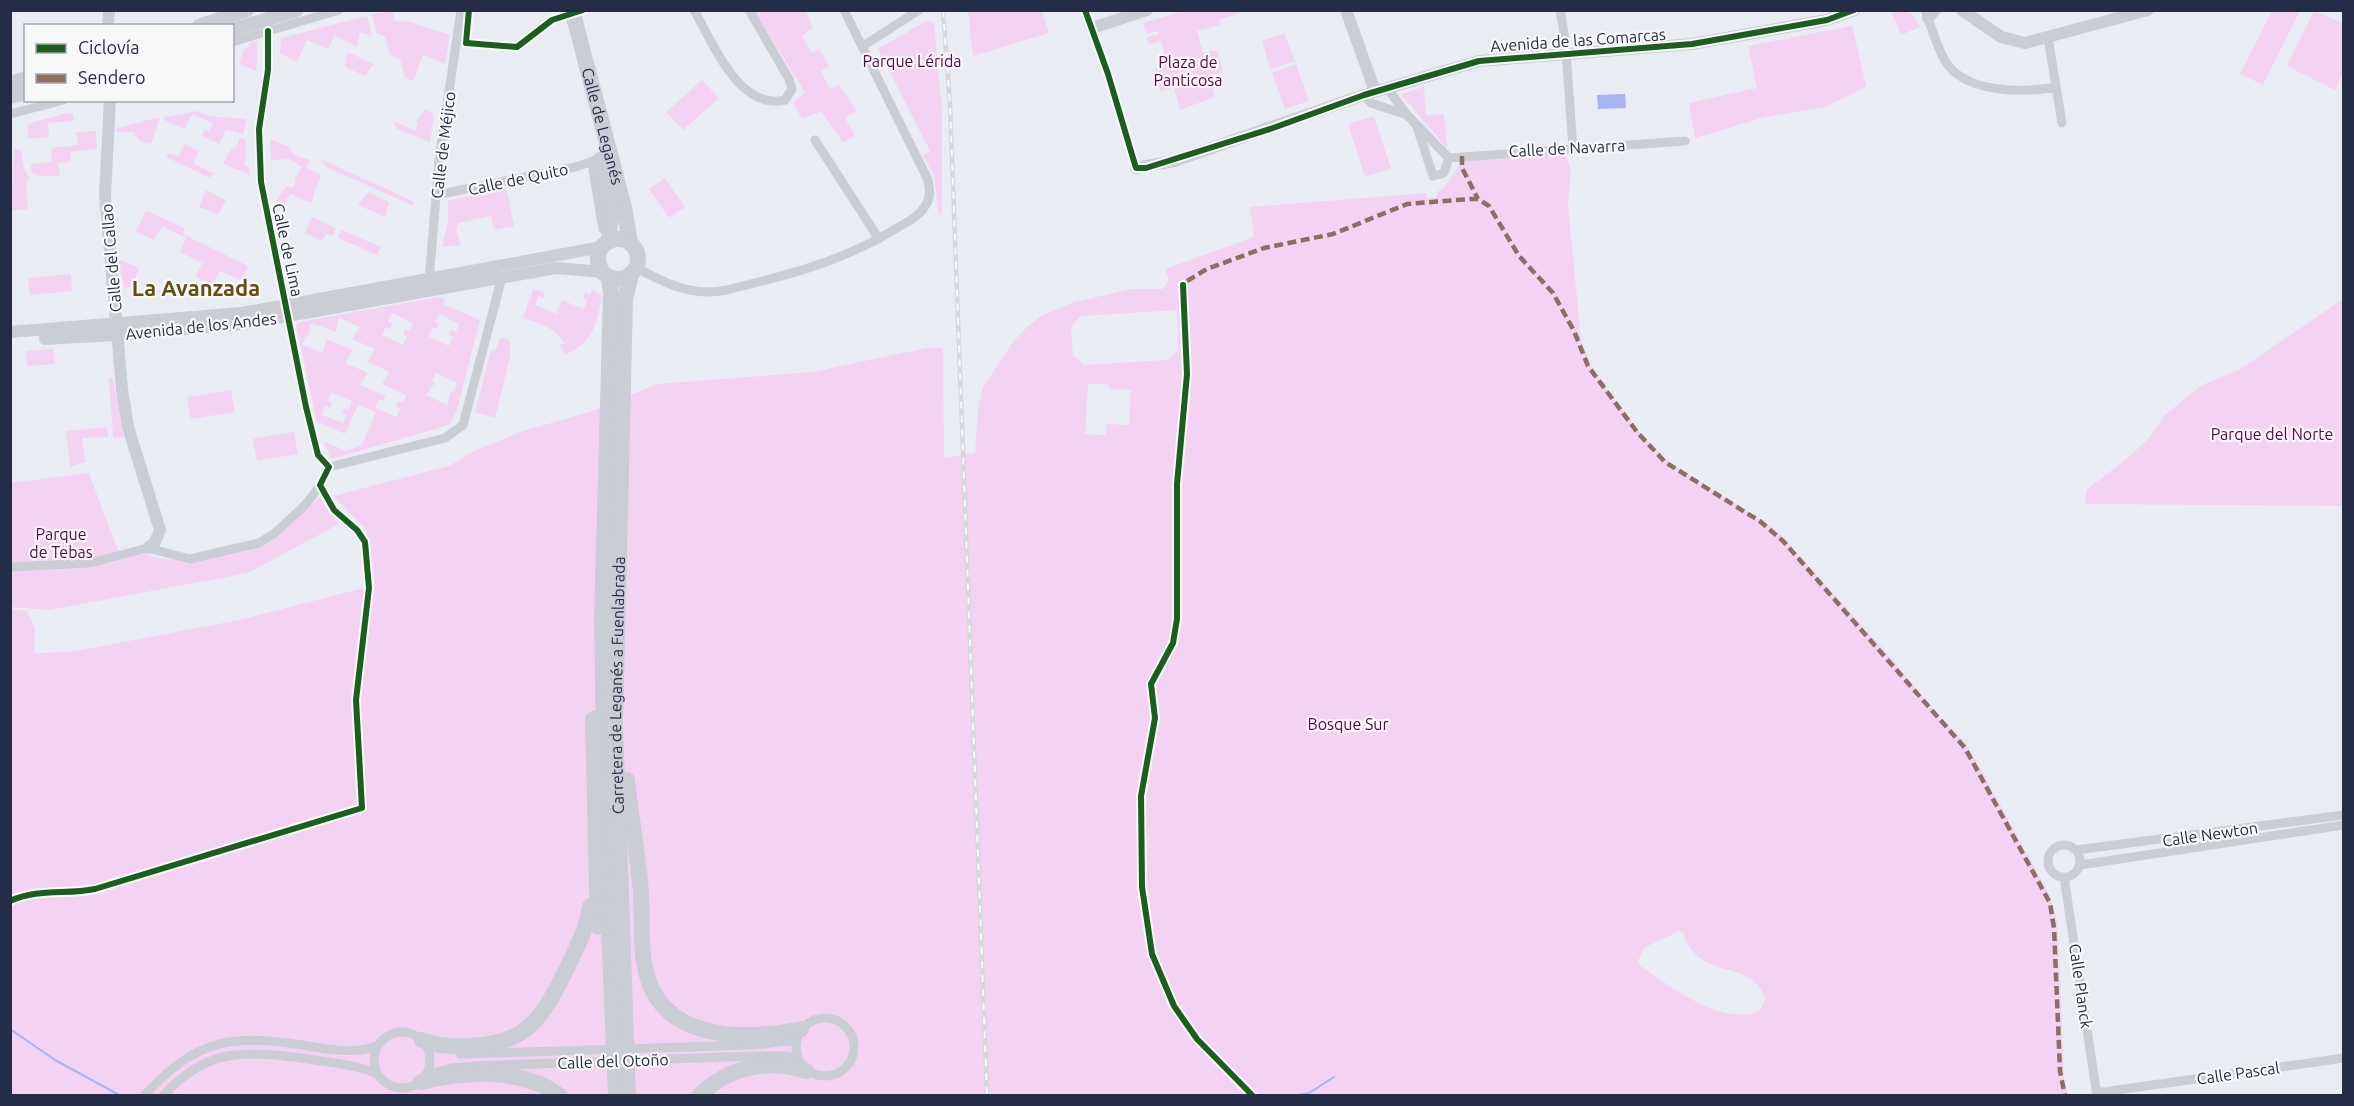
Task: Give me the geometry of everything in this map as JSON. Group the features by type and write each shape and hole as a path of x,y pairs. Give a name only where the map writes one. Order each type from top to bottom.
{"highway":[{"name":"Calle de Leganés","path":"562,10 611,210 605,244"},
{"name":"Calle de Leganés","path":"572,10 624,207 630,242"},
{"path":"620,239 630,242 638,254 634,271 624,279 606,275 598,260 605,244 620,239"},
{"name":"Carretera de Leganés a Fuenlabrada","path":"622,1090 615,725 625,298 634,271"},
{"name":"Carretera de Leganés a Fuenlabrada","path":"603,620 611,294 606,275"},
{"path":"619,1027 627,780 620,493"},
{"path":"603,620 592,741 595,878 619,1027"},
{"path":"603,620 606,822 622,1090"},
{"path":"627,780 641,892 644,958 648,980 657,997 673,1015 690,1025 711,1032 799,1034"},
{"path":"425,1045 496,1043 510,1040 537,1021 584,934 595,878"},
{"path":"699,1095 718,1080 737,1070 754,1066 802,1066"},
{"path":"424,1079 478,1075 524,1079 550,1088 560,1095"}],"main road":[{"path":"205,24 247,10"},
{"path":"234,29 297,10"}],"street":[{"path":"234,41 339,10"},
{"name":"Calle de Méjico","path":"426,284 461,10"},
{"path":"694,10 742,89 762,100 774,103 784,100 792,89 789,79 749,10"},
{"path":"634,271 689,291 714,292 825,264 879,239 926,206 930,190 928,180 844,10"},
{"path":"862,46 919,10"},
{"path":"1084,10 1092,28 1136,168"},
{"path":"1092,28 1147,10"},
{"path":"1346,10 1375,91 1407,115 1416,124 1449,158 1444,173 1432,176 1416,124"},
{"path":"1560,10 1573,148"},
{"name":"Avenida de las Comarcas","path":"1136,168 1174,161 1375,91 1479,61 1692,44 1827,20 1854,10"},
{"path":"1962,10 2001,37 2013,42 2032,42 2109,15 2148,10"},
{"path":"1929,13 1944,60 1961,76 1989,87 2012,92 2056,87"},
{"name":"Calle de Lima","path":"268,31 268,70 259,129 261,182 310,426 318,455 329,467"},
{"path":"2048,38 2062,123"},
{"path":"1375,91 1371,103 1407,115"},
{"path":"10,114 56,102"},
{"name":"Calle del Callao","path":"110,102 105,195 128,427 160,530 155,542 148,548"},
{"path":"815,140 879,239"},
{"name":"Calle de Navarra","path":"1449,158 1685,141"},
{"name":"Calle de Quito","path":"436,195 575,167 600,159"},
{"name":"Avenida de los Andes","path":"10,332 216,327 605,244"},
{"name":"Avenida de los Andes","path":"426,284 502,277 567,267 606,275"},
{"path":"10,567 90,563 148,548 156,552 190,559 259,543 275,533 304,506 318,489 329,467 454,434 462,426 502,277"},
{"name":"Avenida de los Andes","path":"10,340 117,330"},
{"name":"Calle Newton","path":"2076,850 2343,815"},
{"name":"Calle Newton","path":"2079,865 2343,825"},
{"path":"2061,845 2076,850 2079,865 2074,873 2064,877 2050,870 2049,855 2061,845"},
{"name":"Calle Planck","path":"2064,877 2097,1094"},
{"path":"828,1018 841,1022 852,1035 855,1048 851,1062 842,1072 826,1077 802,1066 795,1050 799,1034 815,1019 828,1018"},
{"path":"403,1032 425,1045 430,1064 424,1079 404,1089 393,1088 381,1081 376,1073 373,1056 377,1046 391,1034 403,1032"},
{"name":"Calle del Otoño","path":"425,1045 443,1053 478,1054 753,1046 799,1034"},
{"path":"144,1095 162,1076 195,1052 228,1041 266,1040 350,1051 377,1046"},
{"path":"163,1095 186,1073 209,1060 245,1052 348,1065 376,1073"},
{"name":"Calle del Otoño","path":"424,1079 451,1068 753,1056 788,1056 802,1066"},
{"name":"Calle Pascal","path":"2097,1094 2343,1058"}],"green space":[{"path":"393,11 394,21 410,22 450,35 445,64 423,55 413,81 405,78 400,59 390,55 385,37 377,33 372,14"},
{"path":"754,11 806,11 813,28 802,36 811,53 819,49 829,66 821,71 830,89 839,85 857,111 845,118 855,136 843,143 821,111 802,119 793,103 805,92"},
{"path":"968,11 1042,11 1049,33 973,56"},
{"name":"Plaza de Panticosa","path":"1184,11 1245,11 1219,20 1220,25 1197,31 1203,53 1217,50 1223,72 1209,76 1215,97 1180,110 1174,88 1160,91 1153,69 1167,64 1161,41 1149,44 1147,37 1159,34 1158,31 1146,34 1143,23"},
{"path":"1891,11 1909,12 1915,17 1920,27 1901,35"},
{"path":"2272,11 2300,11 2263,85 2240,74"},
{"path":"2314,11 2343,23 2343,73 2335,90 2287,66"},
{"path":"367,16 372,36 360,32 357,46 334,36 328,49 307,40 297,62 280,53 281,38"},
{"name":"Parque Lérida","path":"928,20 934,24 942,111 942,215 939,215 934,175 923,156 930,151 878,49"},
{"path":"1852,26 1866,85 1862,89 1825,107 1765,117 1695,138 1689,103 1757,88 1748,46"},
{"path":"1284,33 1295,61 1270,69 1262,41"},
{"path":"258,41 256,71 239,64 243,50 249,47 249,43"},
{"path":"348,52 374,64 365,76 345,67"},
{"path":"1296,64 1309,101 1285,109 1272,73"},
{"path":"702,80 719,98 683,130 666,112"},
{"path":"1424,87 1426,115 1444,114 1447,148 1401,94"},
{"path":"425,109 434,114 430,142 397,129 394,121 415,131 418,123 416,121"},
{"path":"196,111 209,116 247,119 243,134 226,130 219,144 202,136 205,129 209,131 213,123 192,114 185,129 164,120 165,117"},
{"path":"67,113 73,114 74,121 48,123 49,137 28,139 28,124"},
{"path":"1374,116 1391,169 1365,177 1348,124"},
{"path":"160,117 151,144 140,141 133,132 116,132 117,128"},
{"path":"96,131 97,149 70,152 71,162 58,163 60,176 37,176 31,171 31,164 51,162 52,148 78,145 76,132"},
{"path":"240,137 246,140 245,166 249,167 250,175 223,164 231,149 236,148"},
{"path":"270,139 289,147 294,155 310,160 306,168 321,175 311,203 290,194 283,207 277,205 277,199 287,186 293,188 296,181 294,180 302,167 289,159 271,160"},
{"path":"184,144 199,151 193,163 213,173 210,178 166,157 169,153 179,156"},
{"path":"14,149 21,150 24,168 30,180 26,181 28,209 11,211"},
{"name":"Bosque Sur","path":"1565,155 1570,167 1568,206 1581,340 1591,365 1605,387 1643,436 1669,462 1776,530 1887,653 1935,712 1968,746 2049,894 2057,920 2064,1080 2068,1095 11,1096 11,609 27,611 35,629 34,653 71,652 239,620 375,585 366,529 333,496 449,466 476,450 523,431 590,412 657,384 812,372 926,348 943,348 944,458 975,453 978,410 983,387 1013,342 1041,316 1071,303 1131,289 1163,289 1169,280 1165,269 1254,237 1250,207 1427,193 1426,198 1436,198 1439,190 1443,189 1461,163","holes":["1177,310 1178,350 1167,360 1084,365 1073,356 1071,326 1081,316","1088,384 1108,384 1109,389 1131,390 1129,425 1107,424 1106,435 1085,434","1679,931 1683,933 1691,948 1701,958 1713,965 1749,978 1759,986 1765,999 1761,1009 1747,1014 1732,1014 1715,1010 1698,1002 1640,966 1638,961 1644,948"]},
{"path":"320,159 413,201 414,206 326,167"},
{"path":"665,178 685,207 669,218 649,189"},
{"path":"506,188 514,226 494,230 491,216 458,223 456,230 461,245 442,247 448,221 448,201"},
{"path":"206,190 226,200 218,215 199,207"},
{"path":"368,192 389,202 385,217 358,205"},
{"path":"146,211 184,228 183,234 248,266 241,280 220,271 213,284 196,277 202,263 180,252 186,238 162,226 154,240 136,232"},
{"path":"312,217 336,228 333,236 326,234 322,241 305,233"},
{"path":"341,230 381,247 377,255 338,238"},
{"path":"118,259 139,268 133,286 124,288"},
{"path":"71,274 72,291 30,295 28,278"},
{"path":"533,289 545,293 543,298 539,296 535,305 556,314 562,300 584,309 587,300 583,298 585,293 590,295 592,290 602,296 592,332 575,350 565,355 560,345 565,344 557,334 547,327 523,318"},
{"path":"440,297 446,300 443,304 480,320 457,410 449,425 331,459 323,441 347,451 362,445 376,412 358,405 345,434 317,422 296,325 300,322","holes":["392,313 413,323 410,331 405,329 403,334 407,337 403,345 382,335 386,327 390,329 393,324 388,322","439,314 459,324 456,332 451,330 449,335 453,338 449,346 428,336 432,328 437,329 439,324 435,322","339,318 360,327 352,339 375,349 367,362 390,372 382,384 406,395 403,403 398,401 396,406 400,409 397,417 375,408 379,400 383,401 386,396 360,385 368,373 345,363 353,350 326,339 323,353 302,345 306,336 308,337 311,323 336,332","436,373 457,383 454,392 451,391 447,405 426,395 435,383 432,381","331,393 352,401 349,410 344,408 342,413 346,415 343,423 322,415 325,406 330,408 332,403 328,401"]},
{"name":"Parque del Norte","path":"2343,299 2343,506 2085,504 2086,490 2129,457 2149,438 2165,415 2202,385 2239,370"},
{"path":"500,338 506,338 510,342 510,357 495,418 475,412 491,351 496,349"},
{"path":"53,349 55,364 27,366 26,351"},
{"path":"113,377 124,438 113,437 109,378"},
{"path":"231,390 235,412 191,419 187,397"},
{"path":"107,427 108,437 82,438 85,462 70,467 66,431"},
{"path":"294,432 298,454 257,461 253,439"},
{"name":"Parque de Tebas","path":"89,473 118,551 109,563 144,554 170,559 188,559 246,551 271,541 319,497 339,524 248,573 49,610 11,607 10,570 15,569 11,562 11,483"}],"water":[{"path":"1625,94 1626,108 1598,109 1597,95"}],"waterway":[{"path":"10,1029 55,1060 121,1096"},
{"path":"1294,1096 1309,1093 1334,1077"}],"railway":[{"path":"943,10 950,105 987,1096"}],"marked path":[{"path":"1462,156 1462,168 1478,199"},
{"path":"1187,281 1207,269 1264,248 1333,234 1407,204 1478,199 1489,206 1519,256 1553,293 1574,331 1588,366 1637,432 1665,462 1761,522 1784,542 1965,748 2050,903 2054,928 2060,1071 2065,1096"}],"cycle path":[{"path":"469,10 466,43 517,47 552,20 583,10"},
{"path":"1085,10 1108,74 1136,168 1146,168 1273,128 1364,95 1479,61 1692,44 1827,20 1854,10"},
{"path":"10,901 31,894 95,889 362,808 356,700 369,588 365,542 357,530 334,510 320,485 329,467 318,455 306,407 261,182 259,129 268,70 268,31"},
{"path":"1183,285 1187,374 1177,484 1177,619 1173,643 1151,684 1155,718 1141,796 1142,887 1152,954 1174,1006 1197,1039 1253,1096"}],"district":[{"name":"La Avanzada","path":"196,287"}]}
